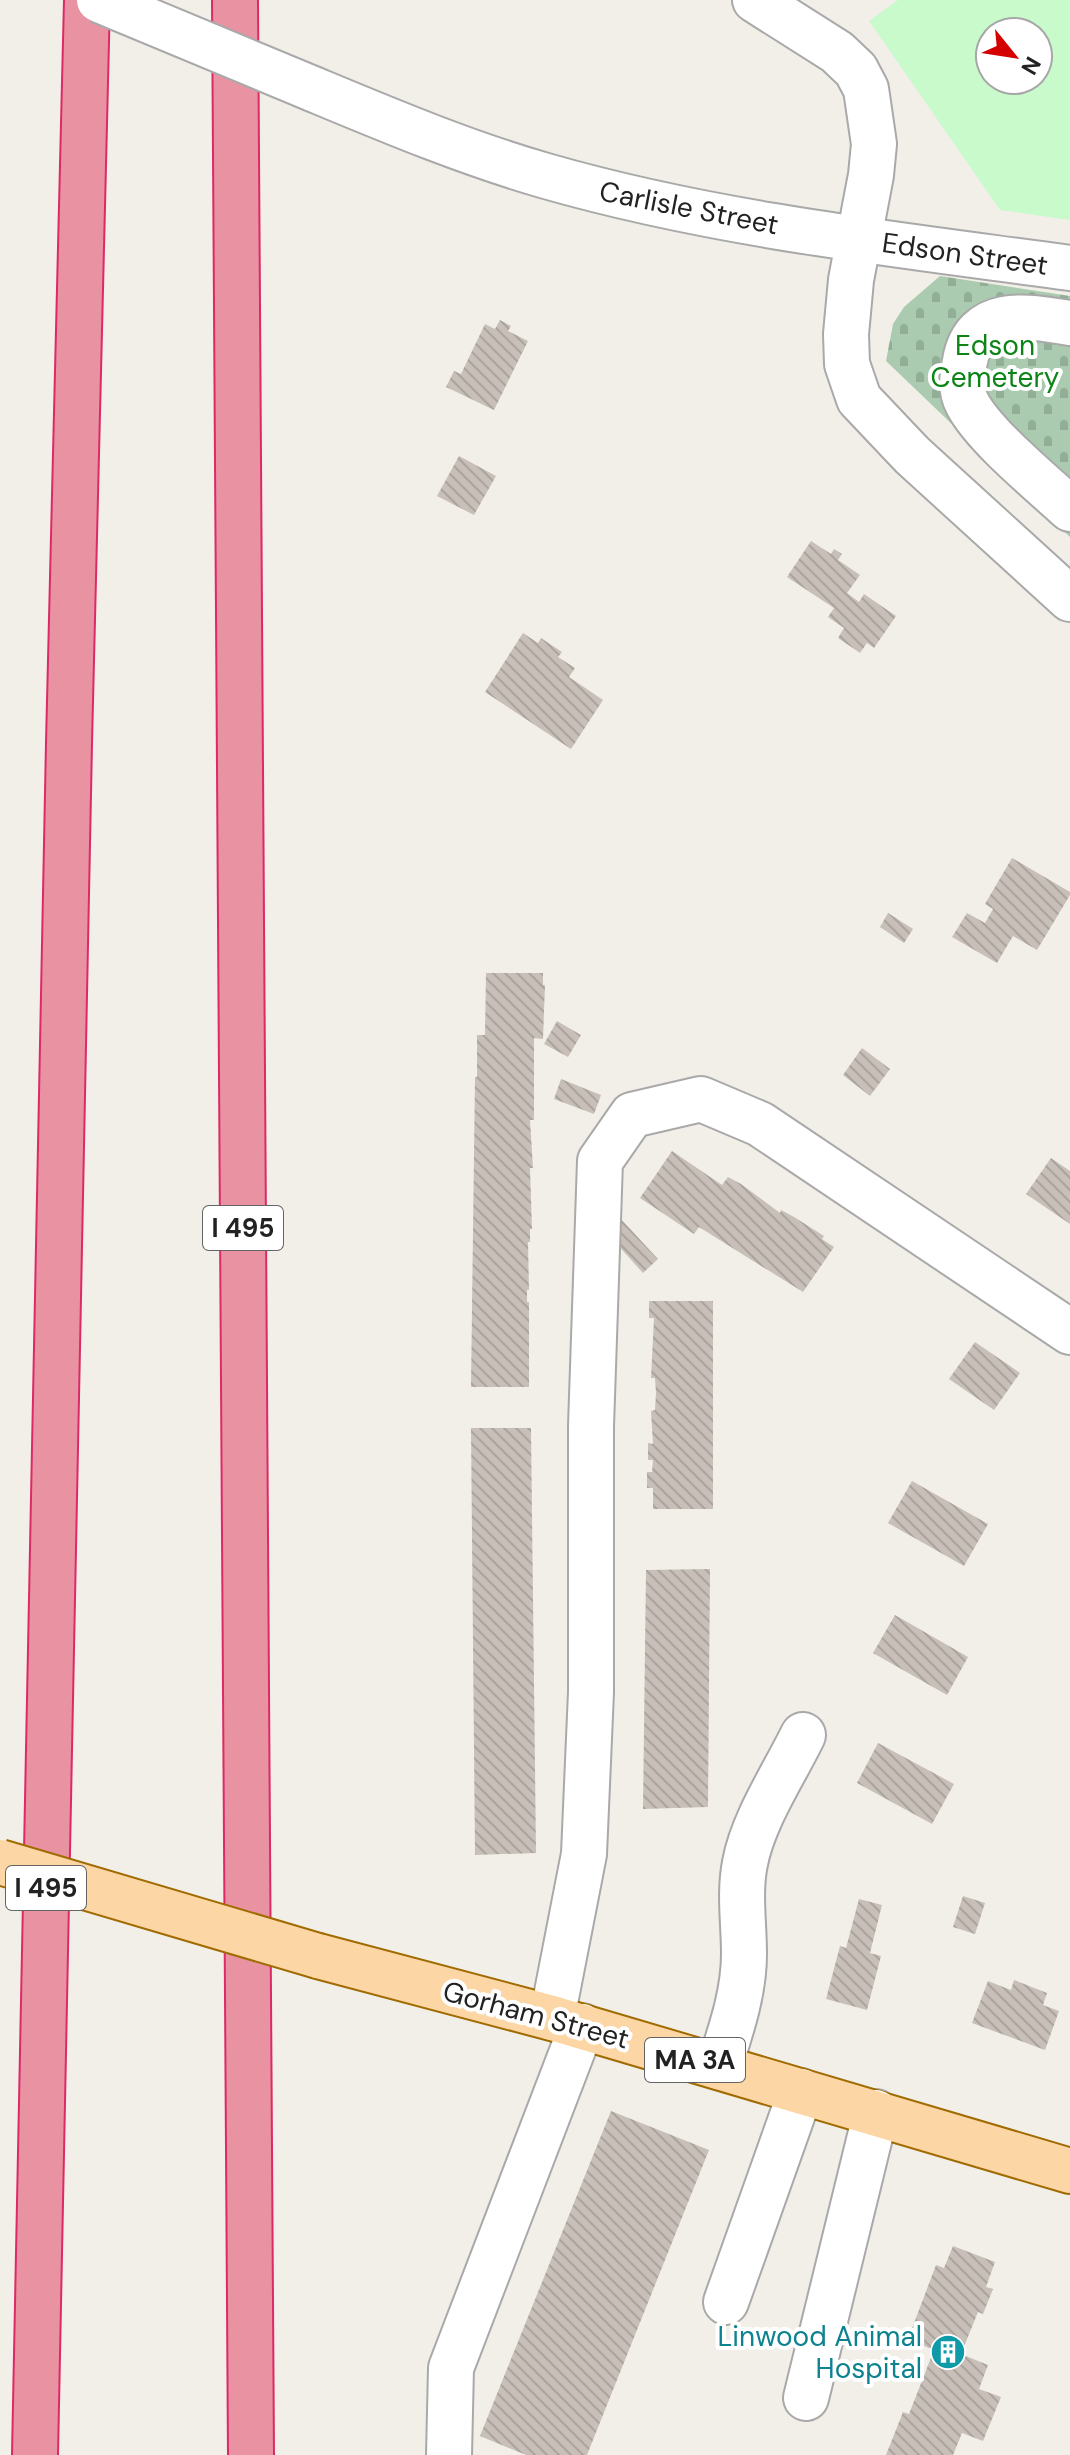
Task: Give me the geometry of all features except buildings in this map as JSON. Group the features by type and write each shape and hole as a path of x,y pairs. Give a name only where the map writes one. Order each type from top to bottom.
{"highway":[{"name":"I 495","path":"35,2455 87,0"},
{"name":"I 495","path":"235,0 251,2455"}],"main road":[{"name":"Gorham Street","path":"0,1862 318,1956 567,2022 1070,2171"}],"street":[{"name":"Carlisle Street","path":"99,0 460,149 544,176 705,214 860,240"},
{"path":"755,0 837,52 856,70 866,89 874,144 851,280 845,343 847,364 859,399 912,455 1070,599"},
{"name":"Edson Street","path":"860,240 1070,268"},
{"path":"1070,323 1027,316 999,320 978,329 967,350 961,379 965,402 984,426 1070,509"},
{"path":"449,2455 451,2368 567,2022 584,1854 591,1692 591,1426 600,1161 632,1115 701,1099 760,1124 1070,1332"},
{"path":"719,2067 742,1987 741,1890 745,1862 752,1836 803,1735"},
{"path":"726,2302 801,2091"},
{"path":"806,2398 876,2112"}],"green space":[{"path":"898,0 1070,0 1070,220 1000,210 869,21"},
{"name":"Edson Cemetery","path":"940,276 1070,296 1070,537 886,361 893,324 904,307"}],"place":[{"name":"Linwood Animal Hospital","path":"948,2352"}]}
